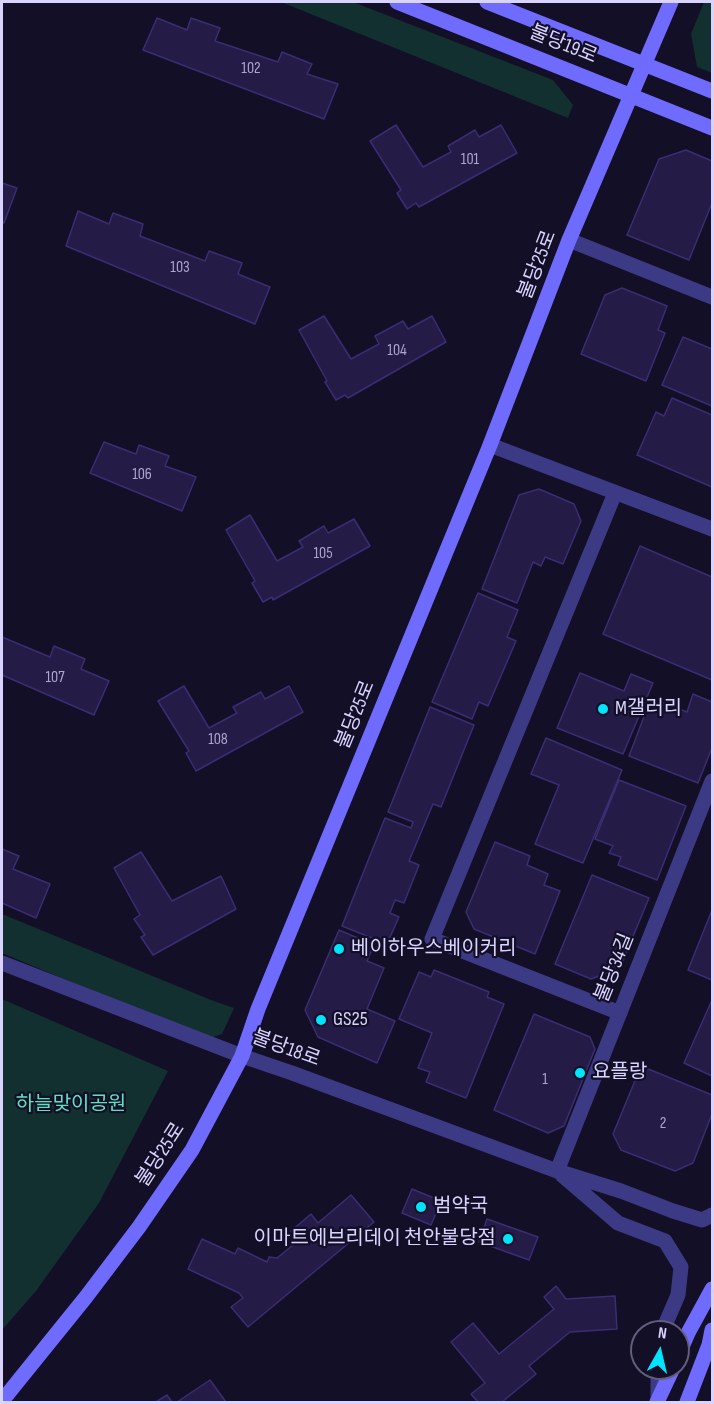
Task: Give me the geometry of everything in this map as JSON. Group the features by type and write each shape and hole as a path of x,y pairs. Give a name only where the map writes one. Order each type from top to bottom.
{"street":[{"name":"불당19로","path":"397,2 712,128"},
{"name":"불당19로","path":"487,2 712,91"},
{"name":"불당25로","path":"2,1401 139,1227 192,1150 242,1056 258,1009 490,445 569,240 671,2"},
{"path":"569,240 712,297"},
{"path":"490,445 712,529"},
{"path":"615,493 432,939 620,1013"},
{"name":"불당34길","path":"557,1171 712,781"},
{"name":"불당18로","path":"2,963 242,1056 557,1171 702,1220 712,1215"},
{"path":"557,1171 618,1222 665,1241 681,1267 678,1295 667,1320"},
{"path":"690,1329 712,1289"},
{"path":"687,1402 709,1345 712,1330"},
{"path":"658,1380 658,1402"},
{"path":"658,1402 668,1380"}],"green space":[{"path":"281,2 353,2 553,80 573,105 568,118"},
{"path":"704,2 712,2 712,73 697,67 691,34"},
{"path":"2,914 234,1008 222,1034 207,1039 2,953"},
{"name":"하늘맞이공원","path":"2,999 168,1071 99,1203 36,1291 2,1330"}],"building":[{"path":"157,18 187,30 191,18 220,28 215,41 278,62 282,52 312,64 307,74 338,84 324,119 143,50"},
{"path":"396,125 423,167 451,152 448,146 475,130 479,137 501,125 517,153 419,207 416,203 407,209 397,193 401,190 370,141"},
{"path":"686,150 712,161 712,203 689,260 627,235 659,159"},
{"path":"2,183 17,188 4,223 2,222"},
{"path":"78,211 109,224 113,213 143,224 140,236 205,261 209,251 242,263 238,274 270,287 255,324 66,246"},
{"path":"622,288 667,306 658,330 665,333 646,381 581,354 605,295"},
{"path":"324,316 351,359 379,344 375,336 403,321 408,329 432,316 446,342 348,398 345,395 336,400 299,330"},
{"path":"683,337 712,349 712,406 662,385"},
{"path":"672,398 712,415 712,487 637,455 656,412 664,416"},
{"path":"104,442 136,454 139,445 169,456 165,466 196,477 182,511 90,473"},
{"path":"539,489 574,504 581,521 563,564 545,557 541,566 533,562 517,603 482,589 519,495"},
{"path":"250,515 277,561 303,547 299,541 324,526 328,533 354,519 370,546 273,600 272,597 263,602 252,583 255,581 226,530"},
{"path":"640,546 712,577 712,680 603,634"},
{"path":"478,593 518,610 507,637 516,641 488,706 479,702 472,719 432,702"},
{"path":"2,637 50,657 54,646 85,659 81,669 109,681 94,715 2,675"},
{"name":"M갤러리","path":"580,673 624,691 631,674 653,683 623,754 557,728"},
{"path":"184,686 209,728 237,713 233,707 261,692 265,699 289,686 303,712 196,771 186,753 189,751 158,701"},
{"path":"693,694 712,702 712,748 698,783 629,756 651,698 687,712"},
{"path":"430,707 474,725 441,807 433,804 409,861 419,865 404,903 395,900 390,913 399,917 387,944 342,926 385,818 411,828 413,822 388,812"},
{"path":"546,738 622,770 583,863 535,844 559,785 531,774"},
{"path":"619,780 686,806 657,880 618,865 621,857 609,853 613,846 595,839"},
{"path":"495,842 530,856 527,865 548,874 544,885 560,891 535,954 474,929 466,912"},
{"path":"2,849 19,856 13,869 50,884 36,918 2,903"},
{"path":"141,852 172,901 221,876 236,909 153,955 141,937 145,935 134,919 140,915 114,868"},
{"path":"592,875 649,898 620,968 591,979 555,964"},
{"path":"712,910 712,980 688,970"},
{"path":"339,930 374,945 367,961 384,968 367,1009 395,1021 377,1063 318,1037 305,1010"},
{"path":"434,970 489,992 487,997 504,1004 466,1098 426,1082 430,1072 418,1068 432,1033 399,1019 419,972 431,977"},
{"path":"712,1000 712,1076 684,1063"},
{"path":"534,1014 590,1037 595,1049 564,1126 548,1133 494,1110"},
{"path":"641,1066 712,1095 712,1114 693,1163 675,1171 621,1150 613,1134"},
{"name":"범약국","path":"412,1189 441,1201 431,1225 402,1213"},
{"path":"351,1195 374,1222 248,1327 231,1307 243,1298 239,1293 188,1269 202,1239 235,1254 238,1248 267,1262 269,1257 277,1258 299,1240 291,1231 311,1214 318,1223"},
{"name":"이마트에브리데이 천안불당점","path":"487,1219 538,1237 529,1260 479,1242"},
{"path":"556,1286 566,1299 615,1296 617,1329 570,1332 529,1366 536,1374 502,1402 478,1402 471,1394 485,1383 451,1342 473,1323 499,1354 554,1309 544,1297"},
{"path":"210,1380 226,1402 177,1402"},
{"path":"167,1395 172,1402 156,1402"}],"place":[{"name":"M갤러리","path":"603,709"},
{"name":"베이하우스베이커리","path":"339,949"},
{"name":"GS25","path":"321,1020"},
{"name":"요플랑","path":"580,1073"},
{"name":"범약국","path":"421,1207"},
{"name":"이마트에브리데이 천안불당점","path":"508,1239"}]}
